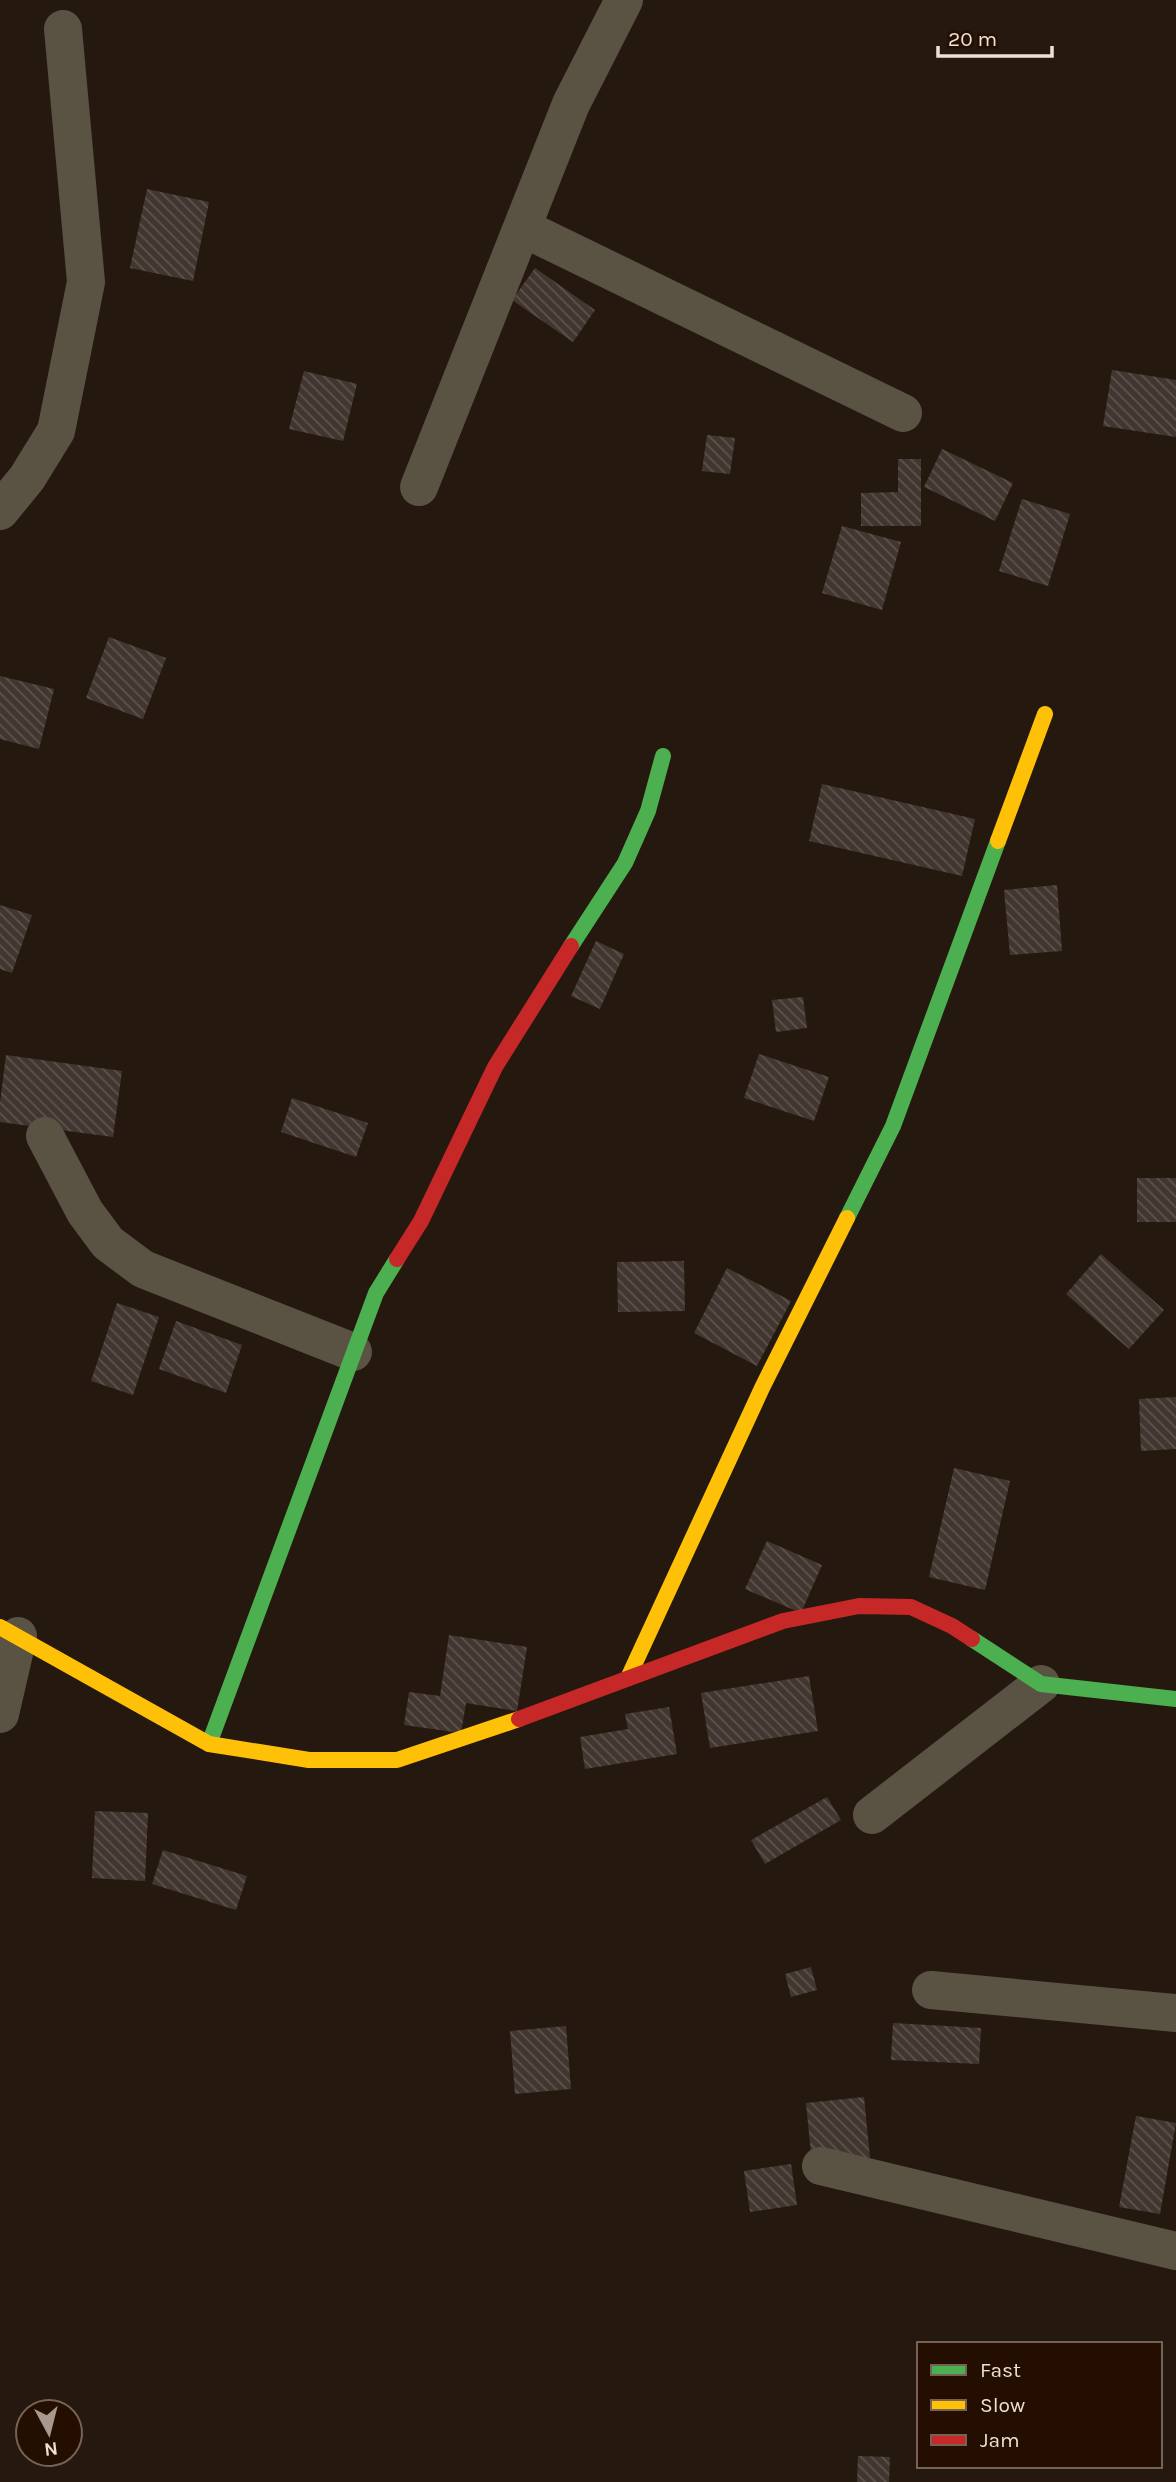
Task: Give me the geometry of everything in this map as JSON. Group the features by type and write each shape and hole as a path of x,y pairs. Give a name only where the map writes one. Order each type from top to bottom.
{"street":[{"path":"419,487 571,104 624,0"},
{"path":"0,511 27,478 56,431 86,282 63,29"},
{"path":"523,228 902,413"},
{"path":"628,1678 762,1388 893,1126 1045,714"},
{"path":"209,1744 376,1293 421,1221 495,1067 550,976 625,863 648,811 663,756"},
{"path":"46,1136 85,1212 108,1243 143,1269 353,1352"},
{"path":"0,1714 9,1632 209,1744 309,1760 397,1760 525,1717 783,1621 859,1606 911,1607 951,1626 1041,1684 1176,1699"},
{"path":"872,1815 1041,1684"},
{"path":"931,1990 1176,2012"},
{"path":"821,2166 1176,2251"}],"building":[{"path":"147,189 209,202 193,281 130,268"},
{"path":"535,268 595,310 573,342 512,300"},
{"path":"1112,370 1176,380 1176,437 1103,426"},
{"path":"304,371 357,384 343,441 289,429"},
{"path":"707,435 735,438 730,474 702,471"},
{"path":"942,449 1013,483 995,521 924,487"},
{"path":"898,459 921,459 921,526 861,526 861,493 898,492"},
{"path":"1022,499 1070,514 1048,586 999,571"},
{"path":"842,526 901,542 882,610 822,593"},
{"path":"109,637 166,658 143,719 86,698"},
{"path":"0,676 54,689 39,749 0,739"},
{"path":"822,784 975,819 962,876 809,841"},
{"path":"1057,885 1062,951 1010,955 1004,890"},
{"path":"0,905 32,915 12,973 0,969"},
{"path":"596,941 624,954 600,1009 571,996"},
{"path":"803,997 807,1028 776,1032 772,1000"},
{"path":"759,1054 829,1077 814,1121 744,1098"},
{"path":"6,1055 122,1071 113,1137 0,1122"},
{"path":"292,1098 368,1123 356,1157 281,1132"},
{"path":"1137,1178 1176,1178 1176,1222 1137,1222"},
{"path":"1101,1254 1164,1310 1129,1349 1066,1294"},
{"path":"684,1261 685,1311 618,1312 617,1262"},
{"path":"727,1268 791,1301 757,1366 694,1333"},
{"path":"117,1303 159,1317 133,1395 91,1381"},
{"path":"176,1321 242,1345 226,1393 159,1369"},
{"path":"1176,1397 1176,1449 1141,1451 1139,1399"},
{"path":"954,1468 1010,1481 985,1590 929,1577"},
{"path":"767,1541 822,1565 801,1613 745,1589"},
{"path":"449,1635 527,1647 517,1711 466,1703 461,1733 404,1725 409,1692 440,1696"},
{"path":"809,1676 818,1731 710,1748 701,1693"},
{"path":"669,1707 677,1754 585,1769 580,1737 628,1729 625,1714"},
{"path":"827,1797 841,1820 765,1864 751,1840"},
{"path":"95,1811 148,1813 145,1881 92,1878"},
{"path":"163,1850 247,1876 236,1910 152,1884"},
{"path":"811,1967 817,1990 791,1997 785,1974"},
{"path":"893,2023 981,2028 979,2064 891,2060"},
{"path":"566,2026 571,2089 515,2094 510,2031"},
{"path":"864,2097 871,2168 813,2174 806,2103"},
{"path":"1136,2116 1176,2123 1160,2214 1119,2207"},
{"path":"791,2164 797,2205 750,2212 744,2171"},
{"path":"858,2456 890,2457 889,2482 857,2482"}],"traffic: fast":[{"path":"571,946 625,863 648,811 663,756"},
{"path":"847,1218 893,1126 998,841"},
{"path":"209,1744 376,1293 397,1259"},
{"path":"972,1639 1041,1684 1176,1699"}],"traffic: slow":[{"path":"998,841 1045,714"},
{"path":"628,1678 762,1388 847,1218"},
{"path":"0,1627 209,1744 309,1760 397,1760 519,1719"}],"traffic: jam":[{"path":"397,1259 421,1221 495,1067 571,946"},
{"path":"519,1719 783,1621 859,1606 911,1607 952,1626 972,1639"}]}
